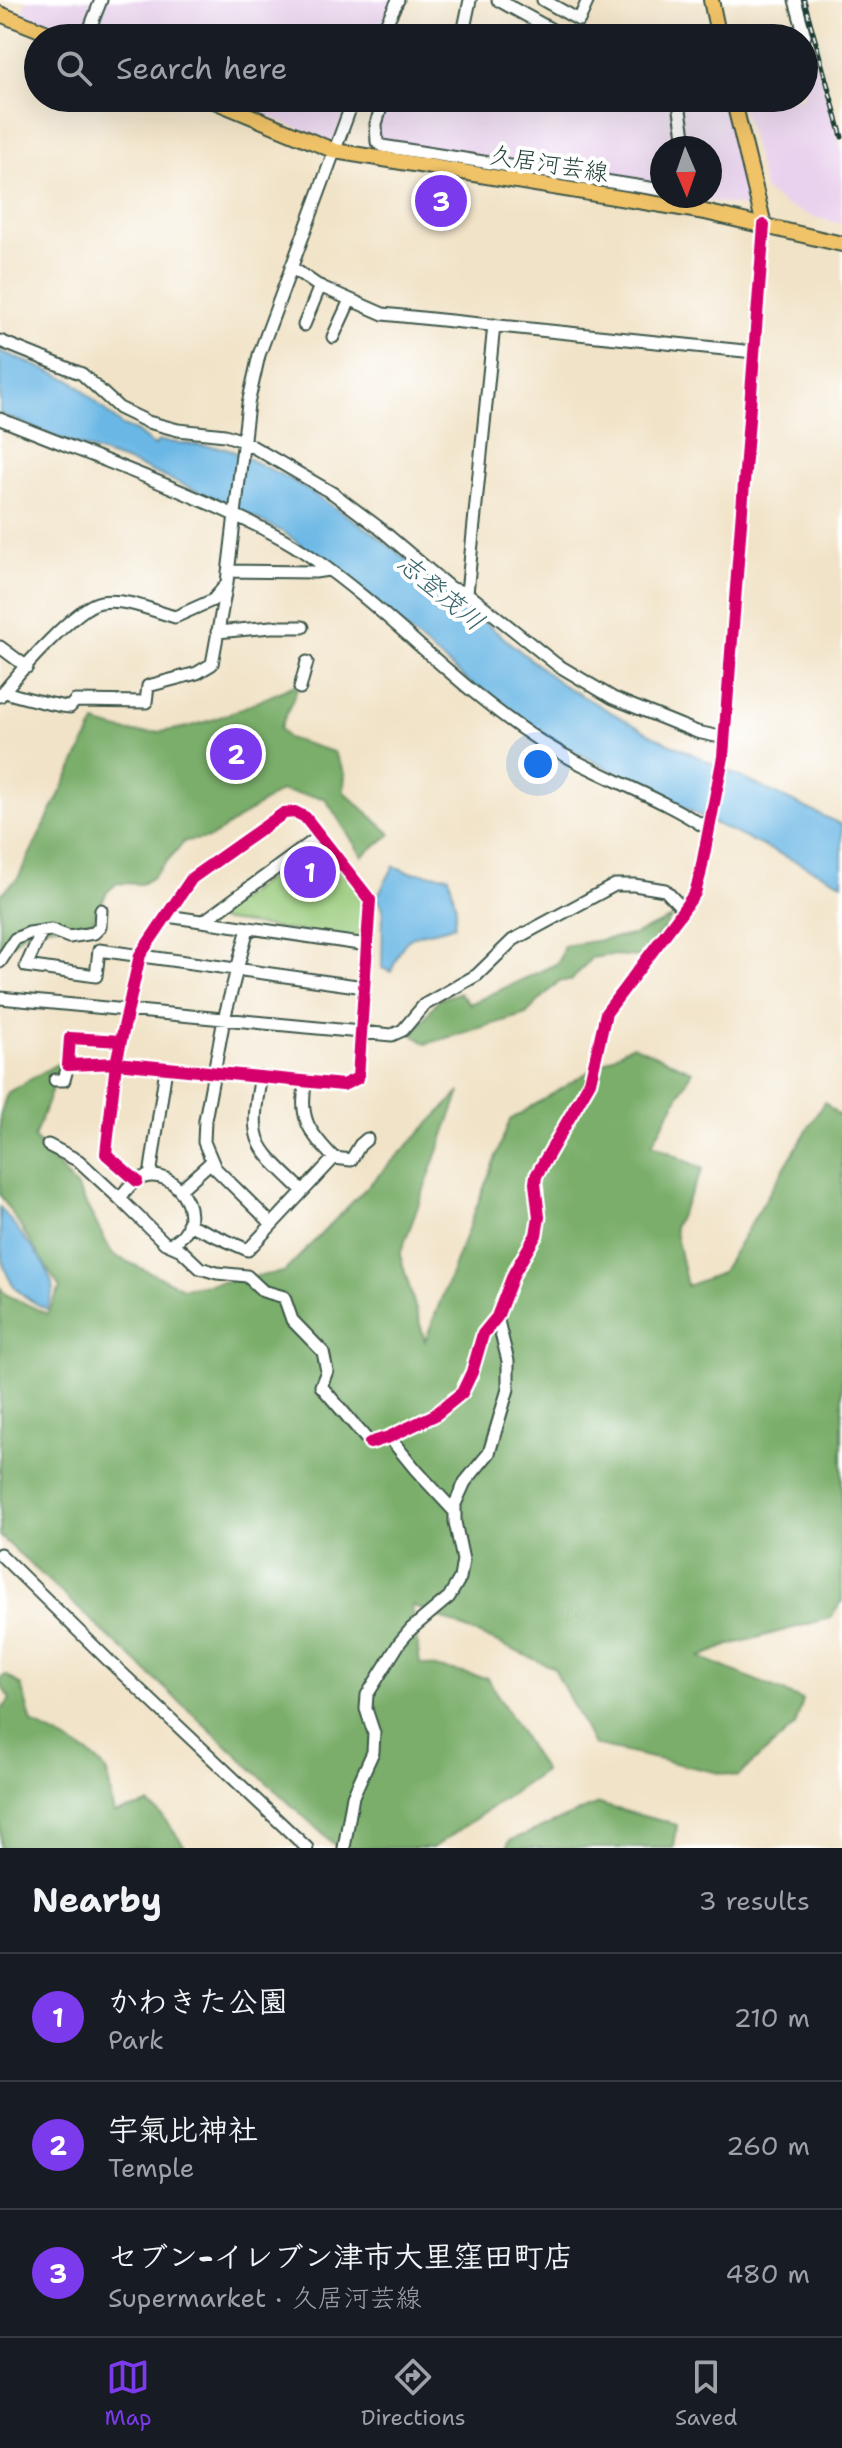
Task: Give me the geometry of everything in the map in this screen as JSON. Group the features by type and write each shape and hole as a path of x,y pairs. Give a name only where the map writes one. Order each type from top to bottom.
{"main road":[{"path":"711,0 716,24"},
{"path":"0,14 25,24"},
{"name":"久居河芸線","path":"241,112 335,151 705,212 842,244"},
{"path":"736,112 764,225"}],"street":[{"path":"92,24 101,0"},
{"path":"386,24 398,0"},
{"path":"465,24 470,0"},
{"path":"498,0 542,24"},
{"path":"543,0 579,20 588,0"},
{"path":"795,0 802,24"},
{"path":"2,693 32,697 63,707 70,707 75,701 146,702 148,686 185,677 212,664 228,576 243,442 259,355 349,112"},
{"path":"380,112 375,132 377,142 382,146 650,188"},
{"path":"680,112 684,136"},
{"path":"48,1145 79,1161 165,1243 206,1271 247,1276 260,1290 284,1297 292,1320 323,1352 327,1371 321,1386 368,1448 435,1415 457,1398 470,1377 483,1334 497,1317 514,1273 538,1228 536,1176 590,1082 606,1013 695,893 725,738 764,225"},
{"path":"291,267 320,286 383,314 754,352"},
{"path":"304,325 320,286"},
{"path":"333,337 350,300"},
{"path":"467,593 494,325"},
{"path":"0,341 82,374 119,408 136,418 166,428 225,435 243,442 334,494 450,588 467,593 556,664 613,698 697,732 725,738"},
{"path":"0,419 187,493 268,530 328,570 480,699 538,740 709,827"},
{"path":"228,576 328,570"},
{"path":"2,693 81,611 100,602 122,602 175,617 213,600 228,576"},
{"path":"217,632 303,627"},
{"path":"0,647 27,667"},
{"path":"300,688 307,662"},
{"path":"68,1065 116,1063 343,1085 358,1078 370,900 320,836 302,815 295,812 284,813 192,878 140,955 116,1063 106,1154 137,1181"},
{"path":"204,921 320,836"},
{"path":"0,998 392,1035 403,1030 424,1005 477,975 513,940 615,885 665,890 683,909"},
{"path":"0,962 15,939 42,931 54,931 69,937 91,935 100,927 101,910"},
{"path":"167,916 367,945"},
{"path":"248,928 224,1019 204,1127 204,1142 211,1162 272,1224"},
{"path":"42,931 26,966 96,976 99,950 364,987"},
{"path":"55,1080 64,1080 70,1038 121,1041"},
{"path":"150,1176 166,1068"},
{"path":"261,1076 254,1118 258,1140 269,1158 303,1191"},
{"path":"306,1081 303,1101 306,1122 313,1136 334,1158 351,1160 367,1139"},
{"path":"188,1224 248,1250 334,1158"},
{"path":"181,1189 211,1162"},
{"path":"120,1199 137,1181 150,1176 167,1180 181,1189 189,1208 188,1224 183,1234 170,1244"},
{"path":"344,1848 353,1796 373,1752 374,1733 366,1709 367,1695 405,1635 441,1606 457,1586 463,1560 454,1511 465,1482 489,1453 507,1394 508,1361 497,1317"},
{"path":"389,1437 454,1511"},
{"path":"0,1554 307,1848"}],"shaded area":[{"path":"27,0 394,0 382,24 41,24 21,16"},
{"path":"818,70 842,151 842,224 813,217 785,205 765,191 744,112 818,112"},
{"path":"258,112 345,112 333,142"},
{"path":"379,112 731,112 746,175 747,207 722,203 722,136 650,136 650,191 366,145"}],"green space":[{"path":"300,683 280,728 287,738 334,752 345,773 344,792 391,834 362,856 325,798 280,791 210,838 185,841 152,878 141,884 117,883 107,892 92,922 29,929 0,955 0,895 18,878 95,723 131,732 175,730 218,718"},
{"path":"315,844 322,845 365,899 365,936 359,940 220,920 219,915"},
{"path":"672,918 642,957 612,955 591,958 571,981 559,981 526,1014 426,1044 412,1034 439,999 459,993 470,1004 558,963 564,946 633,935"},
{"path":"632,1045 692,1071 652,1144 703,1169 674,1227 687,1286 721,1273 824,1102 842,1118 842,1602 830,1618 730,1645 700,1657 803,1700 795,1726 737,1777 593,1745 554,1668 412,1605 420,1664 487,1678 544,1771 433,1848 338,1848 0,1536 0,1287 5,1294 47,1314 60,1288 0,1195 0,1116 7,1093 64,1060 61,1077 54,1084 34,1138 78,1189 113,1255 183,1288 284,1272 460,1092 400,1255 425,1341 510,1120"},
{"path":"6,1675 21,1685 32,1723 85,1752 102,1766 107,1774 114,1813 149,1804 186,1848 0,1848 0,1713 10,1699 0,1679"},
{"path":"598,1804 677,1825 674,1848 507,1848 509,1841"}],"water":[{"name":"志登茂川","path":"0,351 73,381 122,426 136,431 154,446 159,441 226,448 290,479 371,531 561,684 654,736 842,825 842,883 722,827 558,743 470,683 365,594 285,533 221,501 134,464 0,414"},
{"path":"394,866 408,872 449,876 456,907 454,925 406,942 391,972 382,968 383,908 377,897"},
{"path":"0,1207 43,1262 54,1288 47,1309 31,1301 11,1282 2,1258"}],"railway":[{"path":"804,0 811,24"},
{"path":"818,50 842,137"}],"cycle path":[{"path":"370,1443 435,1415 462,1393 483,1334 497,1317 514,1273 536,1235 539,1217 536,1176 590,1082 606,1013 695,893 723,757 764,225"},
{"path":"121,1041 70,1038 68,1065 116,1063 343,1085 358,1078 370,900 305,817 295,812 284,813 192,878 140,955 116,1063 106,1154 137,1181"}],"place":[{"name":"セブン-イレブン津市大里窪田町店","path":"441,201"},
{"name":"宇氣比神社","path":"236,754"},
{"name":"かわきた公園","path":"310,872"}]}
